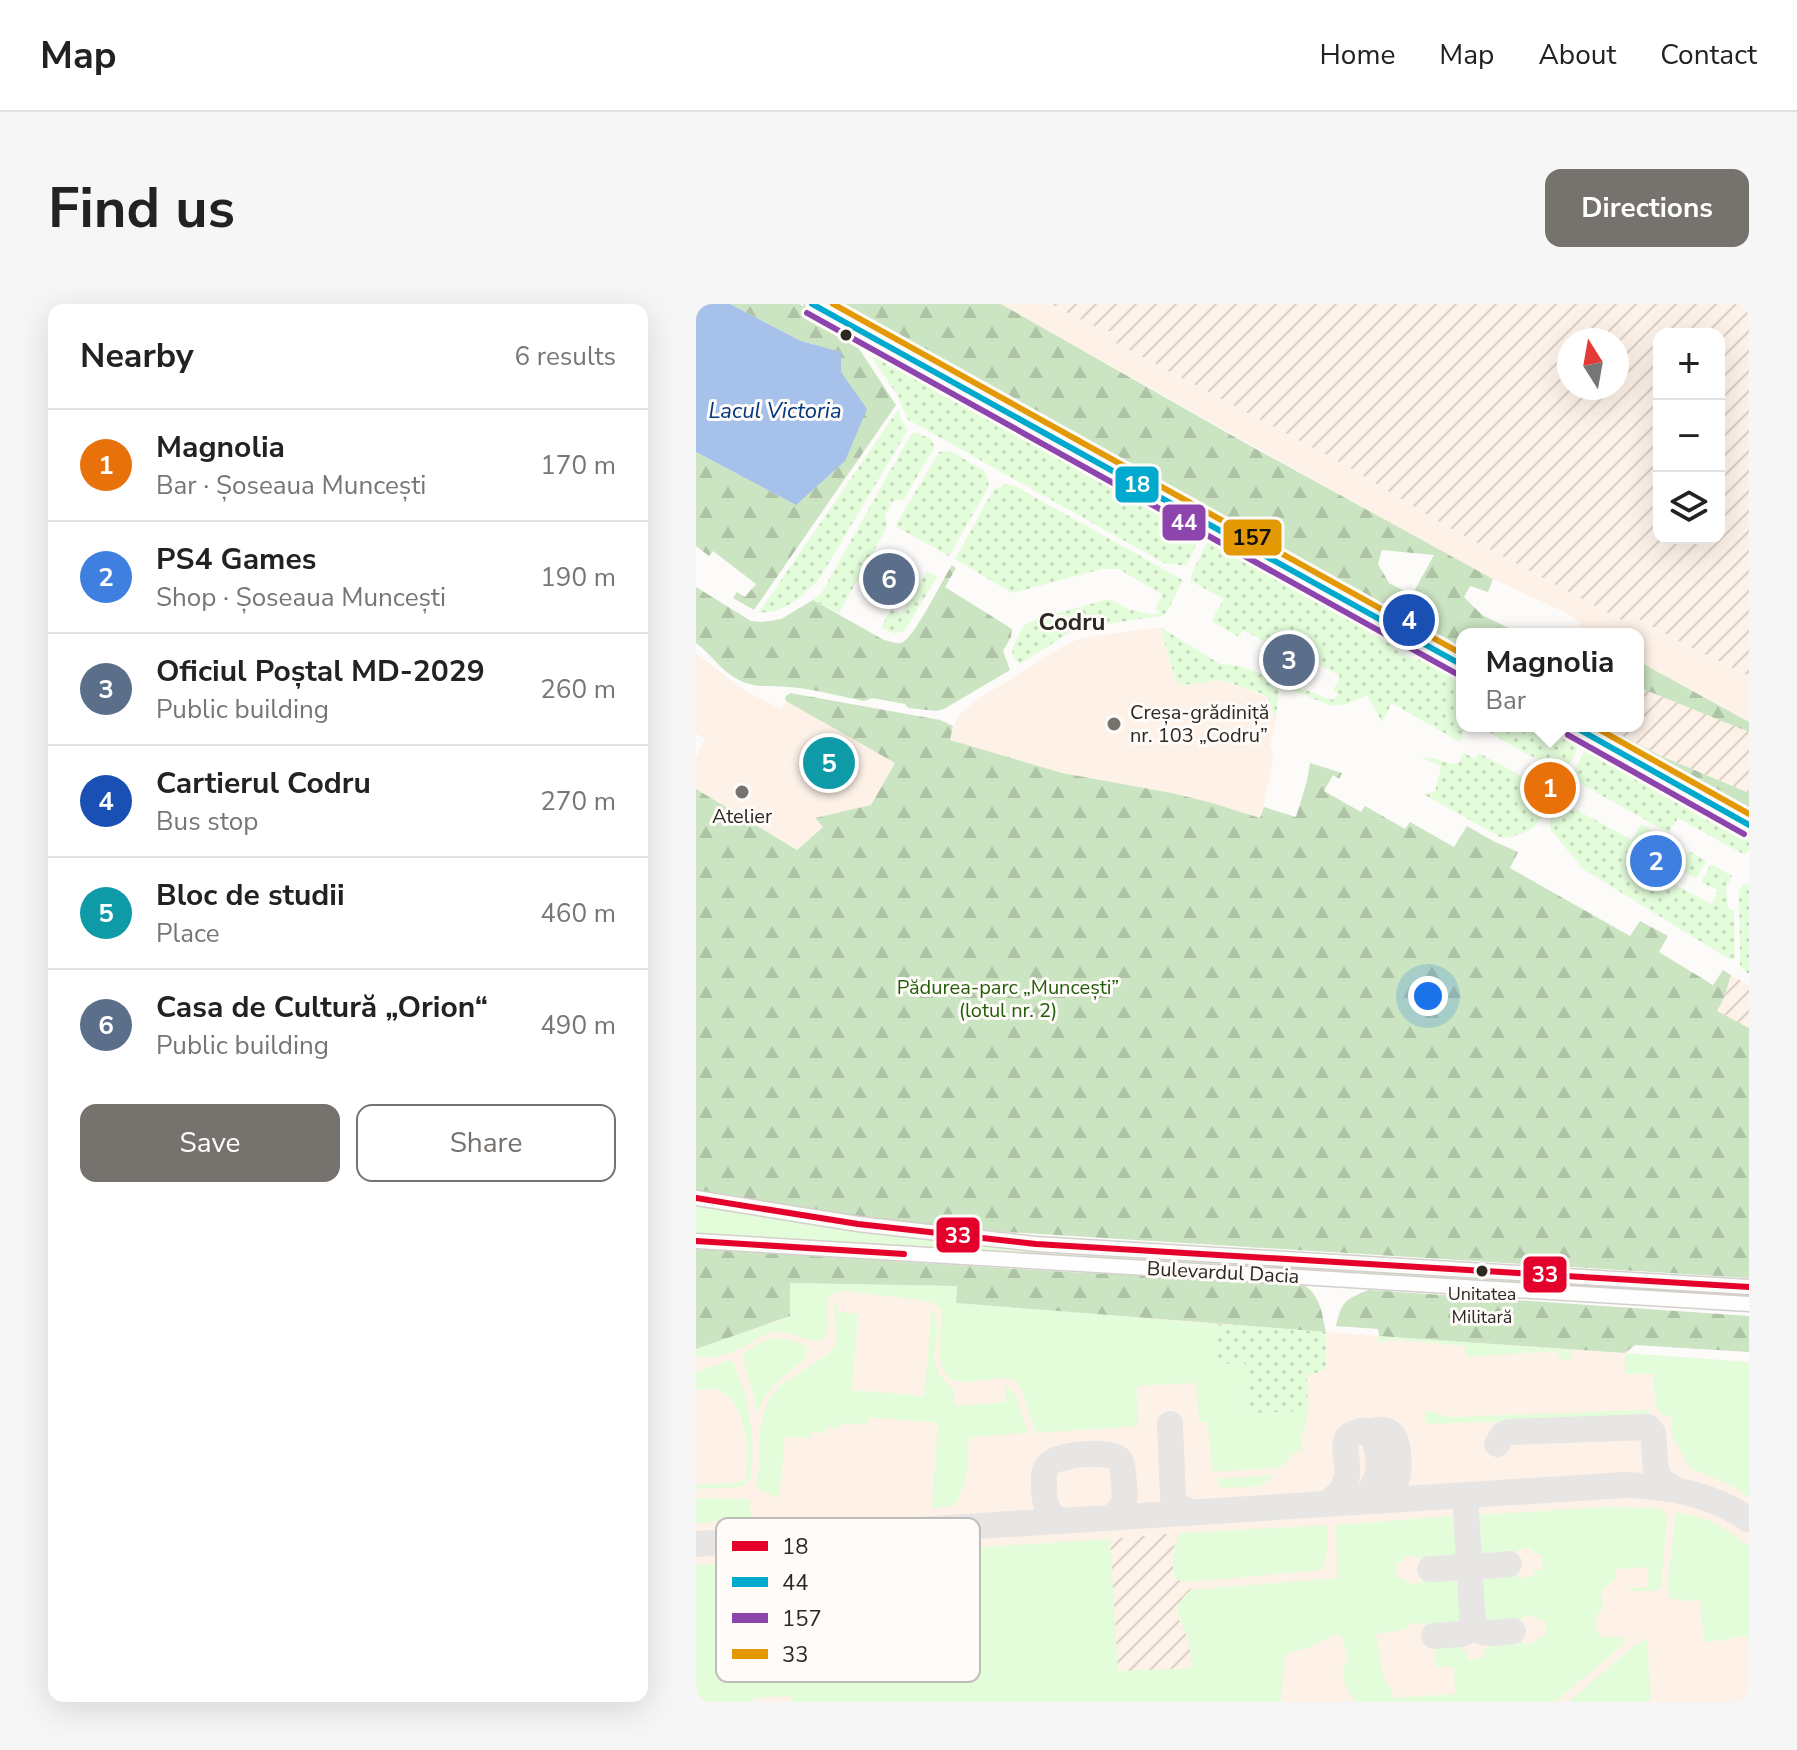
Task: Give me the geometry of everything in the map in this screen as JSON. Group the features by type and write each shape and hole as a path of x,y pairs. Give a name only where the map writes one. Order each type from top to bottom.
{"main road":[{"path":"812,304 1456,662"},
{"path":"1584,732 1749,825"},
{"name":"Bulevardul Dacia","path":"696,1198 858,1224 1036,1244 1749,1287"},
{"name":"Bulevardul Dacia","path":"696,1241 1749,1304"},
{"path":"1324,1279 1325,1262"}],"shaded area":[{"path":"1001,304 1049,304 1100,329 1117,333 1116,343 1340,462 1448,527 1627,623 1631,615 1749,676 1749,722 1644,664 1644,628 1584,628 1564,612 1440,551"},
{"path":"1050,304 1749,304 1749,676 1631,615 1627,623 1448,527 1340,462 1116,343 1117,333 1100,329"},
{"name":"Creșa-grădiniță nr. 103 „Codru”","path":"1160,627 1176,681 1184,685 1222,680 1267,697 1276,719 1270,746 1274,755 1261,818 1172,793 1062,773 949,740 957,717 978,699 1065,645 1081,638"},
{"path":"696,653 744,690 781,709 786,701 895,763 871,805 816,818 823,826 797,850 696,789 696,757 705,739 696,734"},
{"path":"1644,689 1749,732 1749,793 1661,756 1615,732 1644,732"},
{"path":"1731,975 1749,985 1749,1028 1717,1011"},
{"path":"789,1283 956,1303 1749,1362 1749,1702 696,1702 696,1349"},
{"path":"1180,1533 1174,1546 1178,1580 1191,1582 1191,1590 1183,1597 1178,1618 1189,1641 1192,1668 1118,1672 1110,1539"}],"green space":[{"path":"730,304 799,304 824,318 841,332 840,337 849,342 852,338 896,405 754,610 733,598 737,592 745,597 756,584 713,551 709,556 696,546 696,452 796,505 841,372 840,352 801,341"},
{"path":"832,304 1001,304 1493,579 1488,592 1470,586 1464,597 1482,615 1509,628 1456,628 1456,651","holes":["1382,550 1434,555 1412,595 1389,583 1378,564"]},
{"path":"859,339 1201,525 1203,531 1186,566 1164,563 907,419 898,396"},
{"path":"898,410 908,430 818,581 784,607 759,612"},
{"path":"914,432 929,438 935,446 904,499 893,501 885,516 887,527 839,613 813,600 822,592"},
{"path":"950,451 983,470 989,486 949,556 895,526 939,452"},
{"path":"1007,484 1183,580 1168,610 1162,616 1085,627 1069,633 1020,664 1013,657 1012,649 1024,625 1105,600 1154,615 1160,612 1155,609 1163,595 1119,569 1102,569 1012,593 955,559 994,489"},
{"path":"1216,534 1385,630 1397,640 1393,648 1416,661 1421,653 1428,652 1456,668 1456,732 1464,732 1460,742 1392,703 1382,722 1367,695 1347,704 1332,706 1279,685 1276,719 1268,697 1262,694 1222,680 1183,685 1176,681 1160,627 1220,664 1240,666 1333,700 1338,694 1333,691 1340,676 1297,652 1294,657 1243,630 1239,637 1211,621 1224,599 1191,581 1210,536"},
{"path":"952,565 956,568 945,587 1012,629 1003,651 1010,670 944,709 908,708 905,704 872,698 864,701 808,689 752,685 727,672 696,643 696,587 751,621 781,619 813,600 884,640 901,643 914,629"},
{"path":"927,571 937,577 905,630 895,633 881,627 891,609 901,614"},
{"path":"1644,664 1749,722 1749,732 1644,689"},
{"name":"Pădurea-parc „Muncești” (lotul nr. 2)","path":"790,693 940,720 953,726 950,740 1062,773 1172,793 1260,818 1264,807 1296,817 1310,763 1342,773 1339,779 1333,775 1324,791 1361,812 1365,806 1405,829 1410,822 1454,847 1467,826 1518,852 1510,868 1630,936 1640,921 1668,936 1659,952 1713,985 1723,970 1731,975 1717,1011 1749,1028 1749,1278 1006,1232 886,1220 696,1191 696,789 797,850 823,827 815,818 871,805 895,763 786,701 785,697"},
{"path":"1488,732 1570,732 1579,737 1571,761 1565,768 1551,767"},
{"path":"1603,732 1615,732 1661,756 1749,793 1749,814"},
{"path":"1588,744 1749,833 1749,850 1745,855 1678,818 1669,833 1576,781 1573,773"},
{"path":"1464,753 1475,759 1479,753 1543,788 1540,794 1549,800 1536,825 1520,834 1500,837 1423,794 1435,792 1441,767 1421,757 1458,764"},
{"path":"1568,785 1576,789 1567,805 1632,840 1641,824 1681,846 1671,866 1653,856 1646,869 1711,904 1718,891 1701,882 1711,864 1732,876 1726,888 1729,910 1734,910 1735,959 1729,959 1583,869 1550,829 1550,818"},
{"path":"1689,851 1706,861 1696,879 1679,870"},
{"path":"1747,884 1749,974 1740,965 1739,891"},
{"path":"696,1206 825,1225 1318,1269 1314,1272 696,1233"},
{"path":"696,1249 1300,1283 1316,1297 1326,1332 956,1303 957,1286 790,1283 790,1316 696,1349"},
{"path":"1333,1266 1749,1293 1749,1299 1331,1273"},
{"path":"789,1283 957,1286 956,1303 1216,1324 1218,1363 1245,1363 1247,1412 1308,1411 1304,1433 1301,1434 1302,1451 1295,1452 1280,1468 1213,1472 1207,1422 1199,1422 1196,1383 1137,1386 1138,1426 1035,1433 1024,1397 1014,1380 963,1382 945,1373 939,1354 942,1312 929,1301 845,1291 836,1293 828,1298 828,1326 821,1340 773,1332 715,1357 696,1357 696,1349 790,1317"},
{"path":"1369,1290 1749,1316 1749,1352 1635,1345 1625,1353 1379,1336 1378,1329 1336,1326 1346,1302"},
{"path":"838,1303 838,1312 858,1314 852,1390 924,1396 932,1307 937,1330 936,1368 953,1389 955,1406 1006,1402 1005,1385 1015,1393 1028,1433 969,1437 966,1480 955,1506 932,1508 938,1423 868,1417 866,1425 841,1423 840,1429 826,1427 825,1433 812,1432 811,1438 785,1437 779,1498 756,1488 759,1431 768,1401 778,1387 827,1355 836,1344 834,1305"},
{"path":"1216,1324 1326,1332 1326,1367 1323,1371 1307,1375 1308,1411 1247,1413 1245,1363 1218,1364"},
{"path":"1379,1336 1572,1350 1572,1359 1559,1359 1558,1351 1467,1357 1465,1346 1400,1340 1378,1344"},
{"path":"772,1338 791,1340 808,1348 804,1360 775,1383 762,1401 758,1413 742,1355"},
{"path":"1625,1353 1749,1362 1749,1497 1731,1485 1690,1468 1672,1435 1671,1416 1662,1415 1656,1407 1653,1374 1625,1374"},
{"path":"730,1360 739,1375 750,1419 753,1450 750,1480 740,1487 696,1489 696,1485 734,1483 746,1479 748,1446 741,1416 731,1398 716,1388 696,1390 696,1372"},
{"path":"1649,1410 1647,1417 1428,1424 1424,1419 1427,1411 1450,1417"},
{"path":"1274,1475 1260,1486 1221,1488 1216,1479"},
{"path":"696,1498 750,1499 751,1518 716,1518 716,1522 696,1523"},
{"path":"1603,1507 1655,1508 1667,1518 1661,1587 1654,1591 1630,1591 1629,1588 1648,1587 1648,1567 1616,1569 1616,1579 1601,1591 1603,1608 1597,1614 1596,1628 1602,1637 1624,1637 1624,1644 1555,1702 1356,1702 1344,1680 1343,1669 1348,1658 1340,1635 1336,1635 1284,1656 1281,1702 792,1702 791,1696 754,1698 754,1702 696,1702 696,1565 716,1564 716,1682 980,1682 980,1547 1110,1539 1118,1671 1191,1668 1189,1642 1178,1610 1183,1597 1191,1590 1337,1578 1336,1525 1452,1516 1453,1524 1458,1524 1461,1532 1461,1558 1455,1559 1455,1562 1429,1564 1429,1561 1421,1561 1420,1556 1404,1557 1404,1562 1396,1563 1397,1578 1405,1578 1407,1584 1422,1583 1422,1578 1430,1577 1430,1574 1456,1572 1456,1575 1462,1575 1468,1617 1464,1618 1465,1626 1433,1631 1433,1628 1425,1628 1424,1623 1409,1624 1408,1629 1376,1634 1384,1679 1395,1698 1455,1694 1454,1667 1436,1667 1435,1642 1460,1639 1461,1651 1467,1651 1468,1660 1483,1658 1483,1649 1489,1648 1488,1638 1513,1636 1514,1639 1522,1639 1523,1644 1538,1642 1538,1638 1546,1636 1545,1621 1538,1621 1537,1615 1521,1617 1521,1622 1512,1625 1487,1628 1481,1625 1475,1582 1478,1582 1478,1574 1509,1568 1510,1572 1518,1571 1519,1578 1534,1576 1534,1570 1543,1569 1541,1554 1533,1554 1532,1548 1516,1550 1516,1555 1509,1555 1509,1558 1483,1561 1482,1557 1477,1558 1472,1532 1475,1531 1475,1523 1481,1522 1480,1515"},
{"path":"1676,1512 1715,1524 1749,1546 1749,1645 1747,1637 1704,1642 1700,1600 1671,1599 1667,1589"},
{"path":"1327,1525 1327,1553 1322,1570 1191,1582 1177,1580 1173,1568 1175,1544 1180,1533"},
{"path":"1647,1639 1651,1700 1568,1702 1634,1646"}],"water":[{"name":"Lacul Victoria","path":"696,304 730,304 801,341 841,352 841,372 867,409 845,461 796,505 696,452"}],"taxiway":[{"path":"1170,1424 1173,1498 1178,1506 1190,1512"},
{"path":"1497,1444 1509,1432 1648,1427 1653,1433 1656,1470 1661,1480 1674,1489"},
{"path":"1327,1503 1345,1483 1347,1439 1356,1432 1382,1430 1389,1432 1396,1441 1398,1465 1393,1487 1377,1500"},
{"path":"1354,1502 1370,1491 1378,1466 1374,1438 1360,1431"},
{"path":"1060,1521 1046,1504 1045,1471 1053,1461 1084,1454 1106,1455 1120,1460 1124,1500 1111,1517"},
{"path":"980,1526 1625,1485 1690,1493 1721,1504 1749,1520"},
{"path":"1465,1495 1473,1626"},
{"path":"696,1544 716,1543"},
{"path":"1430,1569 1457,1567 1469,1557"},
{"path":"1469,1559 1482,1566 1509,1564"},
{"path":"1473,1626 1486,1633 1513,1631"},
{"path":"1434,1636 1461,1634 1473,1629 1473,1626"}],"transit line":[{"name":"18","path":"812,304 1456,662"},
{"name":"157","path":"833,304 1456,651"},
{"name":"44","path":"807,313 1456,673"},
{"name":"18","path":"1584,732 1749,825"},
{"name":"157","path":"1604,732 1749,814"},
{"name":"44","path":"1568,735 1744,834"},
{"name":"33","path":"696,1198 858,1224 1036,1244 1749,1287"},
{"name":"33","path":"696,1241 904,1254"}],"place":[{"name":"Casa de Cultură „Orion“","path":"889,579"},
{"name":"Cartierul Codru","path":"1409,620"},
{"name":"Oficiul Poștal MD-2029","path":"1289,660"},
{"name":"Creșa-grădiniță nr. 103 „Codru”","path":"1114,724"},
{"name":"Bloc de studii","path":"829,763"},
{"name":"Magnolia","path":"1550,788"},
{"name":"Atelier","path":"742,792"},
{"name":"PS4 Games","path":"1656,861"},
{"name":"Unitatea Militară","path":"1482,1271"}],"district":[{"name":"Codru","path":"1072,622"}]}
